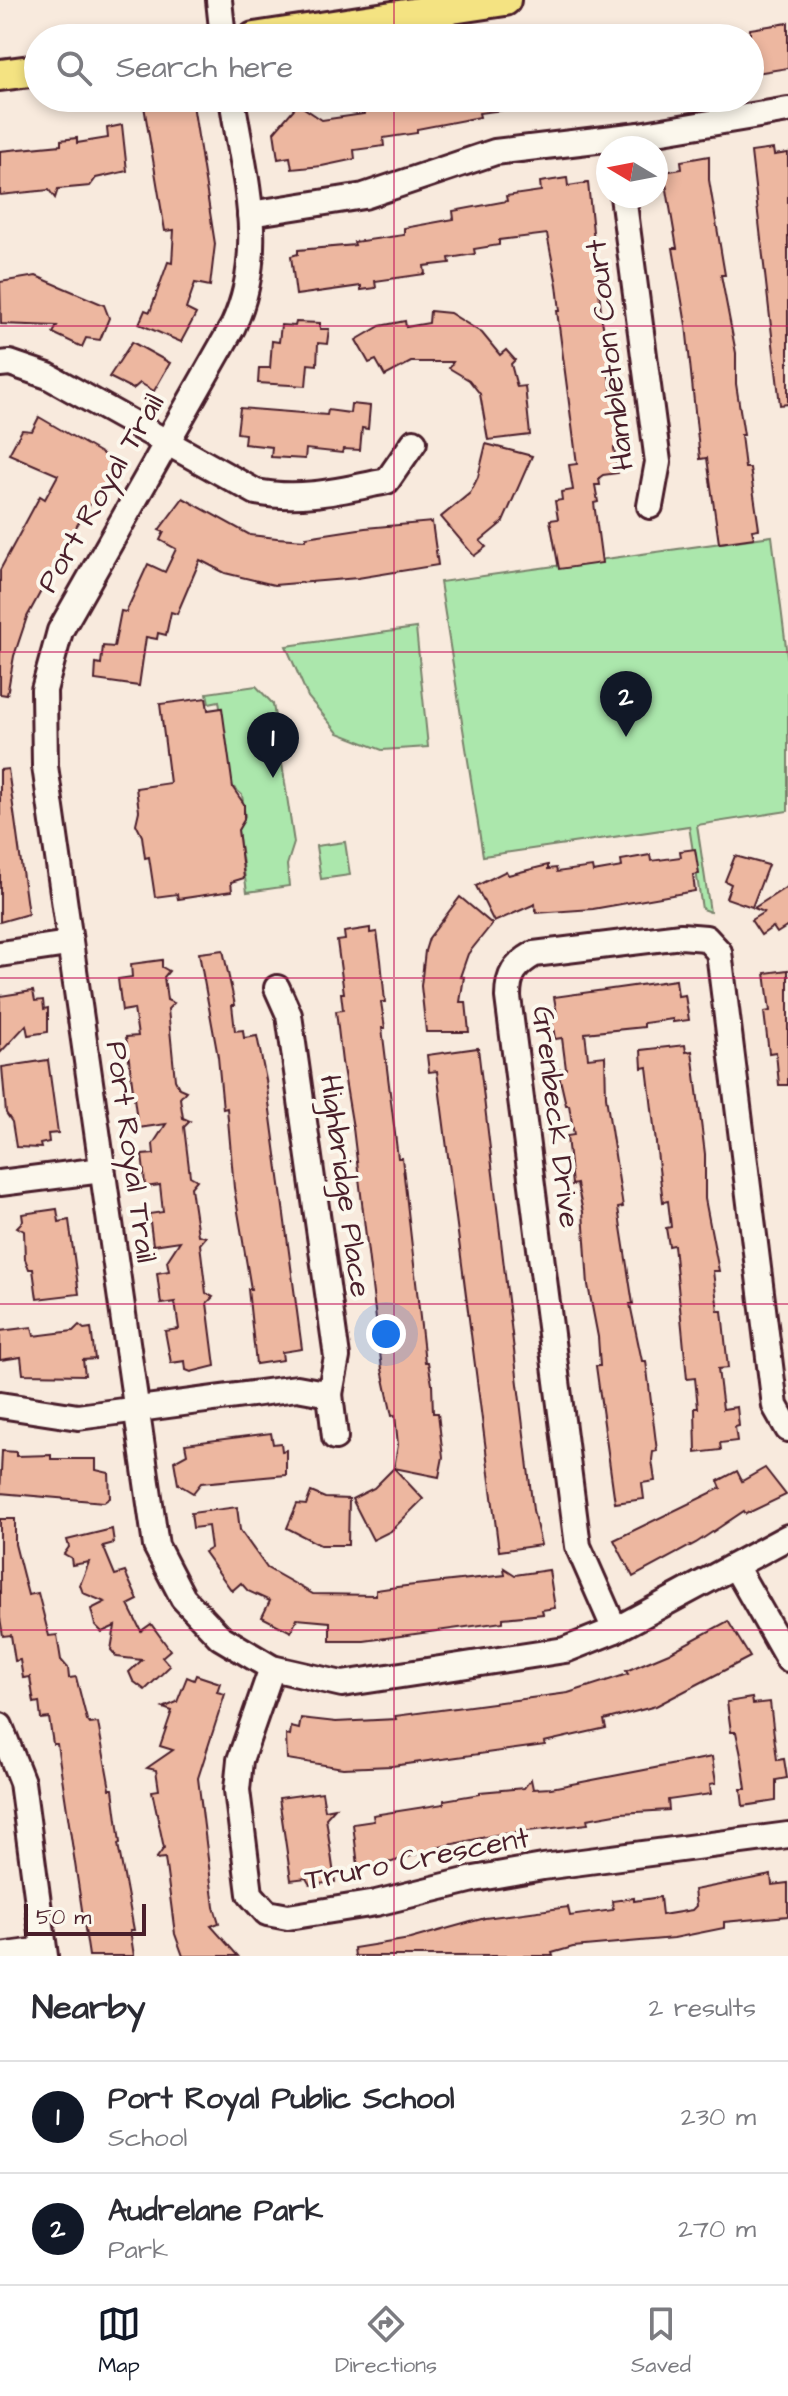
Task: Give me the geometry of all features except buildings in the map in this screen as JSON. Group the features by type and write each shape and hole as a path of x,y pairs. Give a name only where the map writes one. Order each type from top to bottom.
{"main road":[{"path":"346,24 505,0"},
{"path":"0,75 24,72"}],"street":[{"path":"219,0 222,24"},
{"path":"652,136 788,110"},
{"name":"Port Royal Trail","path":"234,112 250,214 252,269 242,306 68,616 46,674 43,707 45,766 68,944 151,1525 170,1578 204,1623 238,1649 272,1668 342,1684 362,1683 565,1650 615,1630 788,1537"},
{"path":"250,214 364,196 495,152 596,144"},
{"name":"Hambleton Court","path":"625,208 658,462 650,506"},
{"path":"0,364 10,363 48,376 166,445 256,492 299,498 387,481 414,442"},
{"name":"Grenbeck Drive","path":"615,1630 578,1546 508,997 508,982 515,965 534,954 681,936 706,938 719,952 775,1406 788,1429"},
{"path":"0,954 68,944"},
{"name":"Highbridge Place","path":"277,988 289,1015 337,1357 330,1394 335,1437"},
{"path":"0,1183 102,1170"},
{"path":"0,1405 78,1417 297,1388 330,1394"},
{"path":"735,1566 788,1659"},
{"name":"Truro Crescent","path":"272,1668 240,1760 237,1790 250,1894 267,1913 288,1917 376,1903 474,1879 543,1867 788,1835"},
{"path":"0,1726 17,1764 23,1790 45,1953 0,1956"}],"green space":[{"path":"772,536 788,663 788,811 697,825 710,912 702,909 689,826 483,856 440,582"},
{"path":"416,628 428,747 382,750 338,733 308,697 286,646"},
{"path":"256,686 273,704 294,843 287,865 289,886 247,892 238,830 245,816 242,795 232,786 219,701 209,703 207,693"},
{"path":"345,842 350,875 321,879 316,846"}],"place":[{"name":"Audrelane Park","path":"626,737"},
{"name":"Port Royal Public School","path":"273,778"}]}
